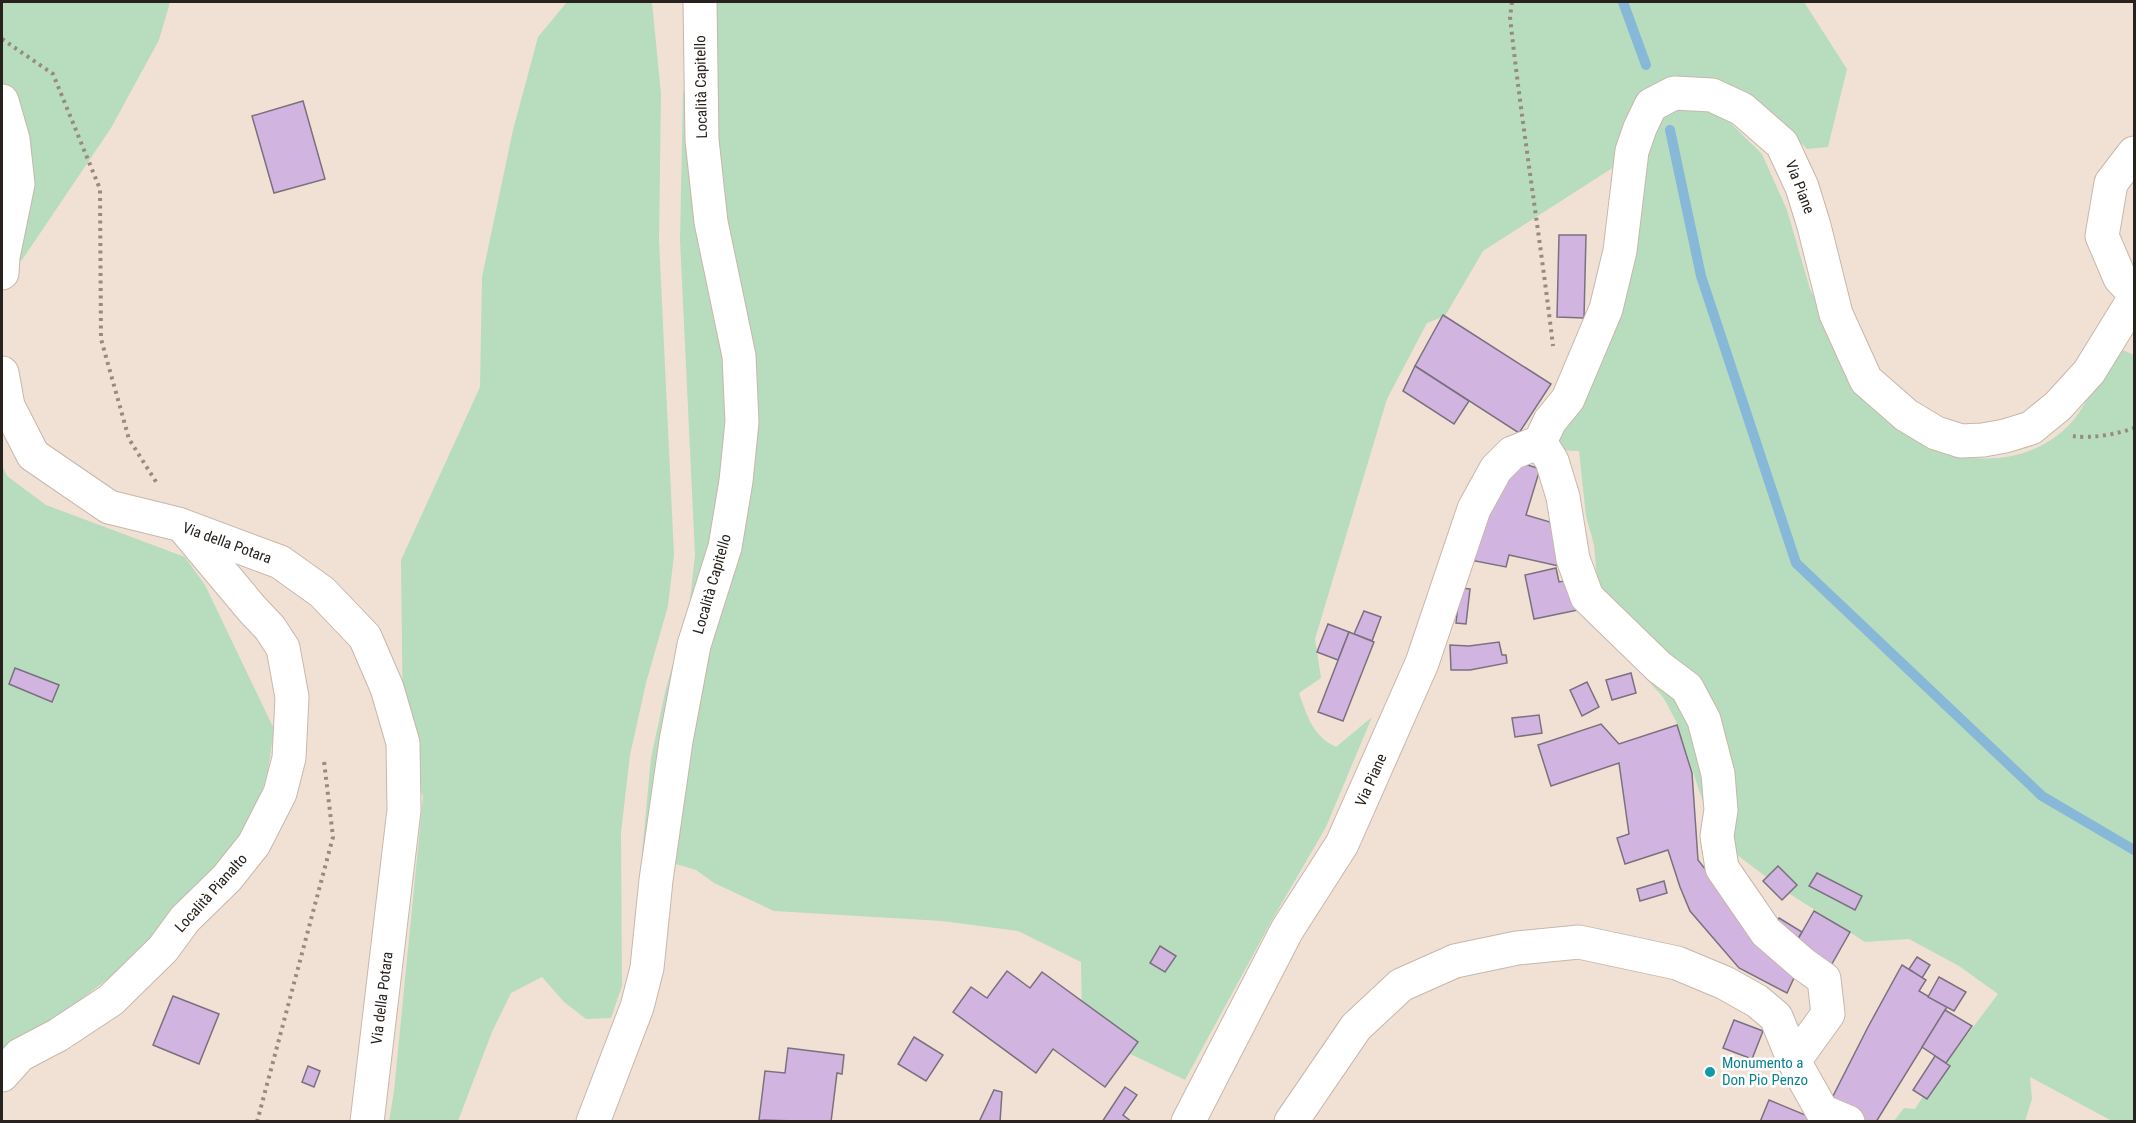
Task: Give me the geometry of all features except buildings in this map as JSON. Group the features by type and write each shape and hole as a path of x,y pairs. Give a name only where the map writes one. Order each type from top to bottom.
{"street":[{"name":"Località Capitello","path":"593,1122 637,1006 647,968 656,880 676,741 694,645 725,547 736,480 742,422 738,356 711,222 702,140 700,2"},
{"name":"Via Piane","path":"1188,1122 1287,930 1342,844 1422,663 1474,509 1496,470 1512,453 1540,442 1550,421 1568,399 1606,309 1620,251 1632,151 1651,105 1674,93 1712,95 1742,109 1782,144 1802,187 1836,314 1866,380 1906,415 1949,438 1961,441 1983,440 2031,428 2058,406 2088,372 2134,299"},
{"path":"2,101 13,139 18,184 3,257 2,273"},
{"path":"2134,153 2111,183 2102,236 2120,278 2134,293"},
{"name":"Via della Potara","path":"2,373 8,406 33,455 109,507 184,527 280,562 322,592 365,637 387,688 403,743 404,810 367,1122"},
{"path":"1540,442 1555,470 1563,497 1573,560 1587,597 1659,667 1687,688 1704,720 1718,774 1721,810 1717,836 1722,868 1766,932 1824,979 1828,1014 1794,1061"},
{"name":"Località Pianalto","path":"2,1075 20,1055 58,1035 111,1000 163,949 185,919 227,878 254,844 280,793 289,758 292,697 283,648 270,627 252,609 184,527"},
{"path":"1291,1122 1356,1027 1401,985 1455,961 1517,948 1579,942 1677,963 1725,983 1757,1001 1776,1017 1794,1061 1822,1111 1848,1122"}],"path":[{"path":"1512,2 1510,17 1520,107 1539,229 1554,352"},
{"path":"2,39 53,74 100,189 101,339 129,439 184,527"},
{"path":"2031,428 2081,437 2134,428"},
{"path":"257,1122 333,837 324,758"}],"green space":[{"path":"2,2 170,2 159,40 111,128 22,260 6,268 2,101"},
{"path":"567,2 652,2 661,94 659,240 674,555 668,606 646,683 630,755 621,833 622,986 611,1018 586,1019 564,1002 542,977 511,993 492,1032 458,1121 389,1122 423,797 403,734 401,560 480,387 482,277 513,130 538,37"},
{"path":"694,2 1804,2 1847,69 1828,147 1807,149 1756,99 1717,90 1666,86 1628,158 1483,251 1445,316 1427,323 1387,399 1315,639 1321,678 1299,693 1316,731 1336,747 1372,717 1326,827 1272,920 1185,1080 1122,1050 1082,1020 1081,962 1018,931 942,921 774,911 714,883 696,870 642,854 651,758 666,688 689,609 695,555 680,240 683,93 700,26"},
{"path":"1710,103 1762,154 1787,210 1810,289 1848,367 1950,454 1997,458 2027,452 2041,446 2067,427 2081,410 2111,345 2134,355 2134,1121 2112,1121 2030,1077 2032,1099 2025,1121 1894,1121 1904,1108 1915,1109 1937,1075 1998,994 1959,966 1909,939 1865,942 1782,889 1715,838 1676,721 1663,697 1602,631 1594,545 1586,516 1579,451 1554,450 1654,109"},
{"path":"2,465 7,476 46,505 185,557 205,585 274,729 268,771 253,822 228,861 139,955 42,1029 2,1070"}],"waterway":[{"path":"1623,2 1646,65"},
{"path":"1670,130 1701,276 1796,563 2042,796 2134,850"}],"place":[{"name":"Monumento a Don Pio Penzo","path":"1710,1072"}]}
